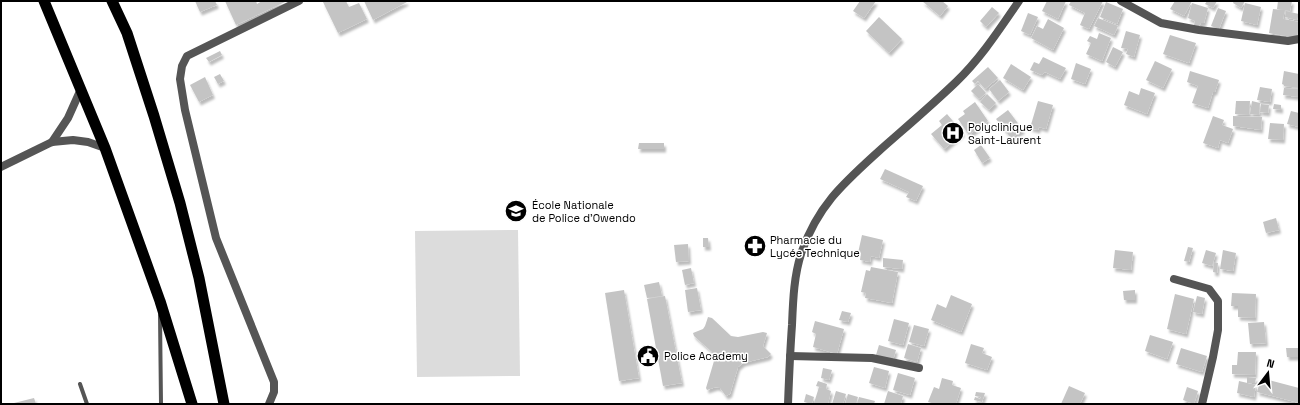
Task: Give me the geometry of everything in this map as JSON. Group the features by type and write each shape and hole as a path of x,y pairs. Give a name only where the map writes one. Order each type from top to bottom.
{"highway":[{"path":"44,1 105,148 160,301 192,404"},
{"path":"112,1 129,41 154,116 180,203 199,278 224,404"}],"street":[{"path":"269,404 274,392 274,382 216,238 185,110 180,79 182,66 187,56 299,1"},
{"path":"788,404 793,299 796,273 806,241 821,211 836,191 846,181 929,107 977,60 995,37 1018,1"},
{"path":"1121,1 1161,23 1199,30 1288,41 1299,39"},
{"path":"52,142 68,118 81,89"},
{"path":"1,167 52,142 73,140 88,142 105,148"},
{"path":"1174,279 1209,289 1218,301 1218,330 1214,357 1202,404"},
{"path":"790,356 872,358 919,368"}],"lane":[{"path":"160,301 161,404"},
{"path":"80,384 87,404"}],"shaded area":[{"path":"518,230 520,376 417,377 415,231"}],"building":[{"path":"195,1 215,1 217,5 200,12"},
{"path":"225,1 256,1 257,4 262,1 285,2 236,25"},
{"path":"346,1 349,7 359,3 367,19 338,33 323,2"},
{"path":"364,1 406,1 407,2 373,20"},
{"path":"860,1 876,1 864,18 853,11"},
{"path":"922,1 942,1 948,6 940,16"},
{"path":"1047,1 1066,1 1058,19 1042,11"},
{"path":"1071,1 1103,1 1089,29 1080,25 1085,13 1069,5"},
{"path":"1175,1 1192,1 1184,16 1170,9"},
{"path":"1207,1 1217,1 1213,8 1205,4"},
{"path":"1234,1 1245,1 1241,8 1233,3"},
{"path":"1278,1 1292,1 1290,11 1285,10 1283,19 1299,22 1297,38 1269,33 1273,9 1283,10 1277,9"},
{"path":"1106,2 1123,9 1117,24 1100,17"},
{"path":"1192,3 1208,8 1204,23 1201,23 1199,26 1194,25 1195,21 1188,18"},
{"path":"1245,3 1261,7 1257,25 1241,21"},
{"path":"992,7 999,13 986,27 980,21"},
{"path":"1218,8 1226,11 1219,29 1211,26"},
{"path":"1286,11 1299,14 1297,20 1285,17"},
{"path":"1028,13 1038,17 1030,35 1021,31"},
{"path":"879,17 902,39 889,53 866,31"},
{"path":"1098,18 1118,26 1114,35 1094,26"},
{"path":"1048,19 1064,28 1053,50 1031,38 1037,26 1043,29"},
{"path":"1126,31 1140,35 1134,57 1126,54 1128,49 1121,48"},
{"path":"1099,33 1111,38 1102,61 1086,54 1091,43 1087,41 1090,36 1097,39"},
{"path":"1170,35 1196,43 1189,63 1163,54"},
{"path":"1113,47 1123,52 1115,67 1106,62"},
{"path":"220,51 222,55 209,62 206,58"},
{"path":"1043,57 1066,68 1060,79 1045,72 1042,75 1030,70 1034,62 1039,64"},
{"path":"1155,61 1172,69 1163,88 1146,80"},
{"path":"1076,63 1091,69 1085,84 1071,79"},
{"path":"1011,64 1031,77 1023,90 1003,78"},
{"path":"988,67 998,78 985,89 978,81 975,84 972,81"},
{"path":"1190,71 1219,80 1208,108 1192,103 1198,86 1187,82"},
{"path":"1284,71 1299,74 1299,88 1284,86 1282,84"},
{"path":"220,74 224,81 218,84 214,77"},
{"path":"205,77 213,95 199,102 190,85"},
{"path":"1000,80 1009,92 998,101 989,89"},
{"path":"978,84 986,93 979,99 971,91"},
{"path":"1260,87 1272,89 1270,102 1257,100"},
{"path":"1141,88 1155,93 1147,114 1124,105 1129,91 1139,95"},
{"path":"1284,88 1299,89 1299,97 1283,95"},
{"path":"987,94 996,103 989,110 980,102"},
{"path":"1038,101 1053,105 1046,129 1039,127 1038,130 1030,128"},
{"path":"1236,101 1250,101 1249,115 1235,114"},
{"path":"1252,101 1260,103 1259,115 1250,114"},
{"path":"975,102 988,121 969,135 958,119 965,114 963,111"},
{"path":"1261,104 1269,105 1268,113 1260,112"},
{"path":"1274,104 1281,105 1281,110 1273,109"},
{"path":"1008,110 1023,130 1011,138 996,119"},
{"path":"1291,111 1299,113 1299,127 1287,124"},
{"path":"947,114 963,133 944,149 931,134 942,125 939,121"},
{"path":"1213,116 1224,120 1222,125 1233,129 1228,143 1220,140 1218,148 1203,143"},
{"path":"1233,116 1262,117 1261,130 1233,126"},
{"path":"1270,123 1284,124 1283,140 1268,139"},
{"path":"639,143 664,143 664,149 638,149"},
{"path":"981,145 990,158 982,163 974,150"},
{"path":"885,169 923,186 916,201 906,197 909,192 880,179"},
{"path":"1276,218 1279,230 1266,233 1263,222"},
{"path":"862,235 883,240 879,258 871,256 870,262 860,260 861,253 858,253"},
{"path":"703,238 708,238 709,247 703,247"},
{"path":"688,244 689,261 676,262 674,245"},
{"path":"1188,247 1193,248 1189,262 1184,261"},
{"path":"1115,250 1133,252 1131,270 1113,268"},
{"path":"1206,250 1216,253 1212,266 1202,263"},
{"path":"1223,250 1236,253 1233,271 1220,269"},
{"path":"883,258 903,260 902,269 883,267"},
{"path":"1214,262 1218,263 1217,273 1213,272"},
{"path":"871,267 898,272 892,303 865,298 866,293 861,292 866,270 870,271"},
{"path":"691,268 694,283 685,285 682,270"},
{"path":"659,282 662,296 647,298 644,285"},
{"path":"697,288 701,310 688,312 685,290"},
{"path":"624,290 639,378 619,381 605,293"},
{"path":"1135,290 1135,300 1124,300 1123,291"},
{"path":"1232,293 1256,294 1255,318 1238,317 1238,306 1231,306"},
{"path":"1175,294 1194,299 1186,334 1167,329"},
{"path":"951,295 972,304 961,332 931,320 937,304 946,308"},
{"path":"665,296 682,383 663,386 647,299"},
{"path":"1197,296 1205,298 1202,314 1193,312"},
{"path":"842,311 851,313 848,322 839,320"},
{"path":"708,317 712,318 731,336 738,337 763,332 767,333 763,346 771,354 768,357 743,363 738,367 730,394 726,396 720,388 716,387 707,390 706,388 714,361 712,352 694,336 693,333 703,329"},
{"path":"894,319 909,323 903,345 888,341"},
{"path":"815,321 844,329 837,354 813,347 816,334 812,332"},
{"path":"1264,322 1266,343 1250,344 1248,323"},
{"path":"914,325 929,329 924,346 909,342"},
{"path":"1150,335 1173,342 1167,359 1145,351"},
{"path":"908,344 921,348 917,362 904,358"},
{"path":"971,344 984,348 982,353 992,357 987,370 965,363"},
{"path":"879,345 896,350 893,360 876,355"},
{"path":"1181,348 1207,356 1202,372 1176,364"},
{"path":"1286,348 1298,348 1298,357 1287,357"},
{"path":"1238,352 1256,352 1255,375 1232,374 1232,365 1237,365"},
{"path":"874,367 889,371 885,388 869,383"},
{"path":"823,368 832,370 829,380 821,378"},
{"path":"898,373 915,378 910,395 893,390"},
{"path":"1247,377 1256,378 1255,383 1247,383"},
{"path":"942,378 953,381 952,385 961,388 956,404 935,404 928,402 934,387 939,389"},
{"path":"1261,378 1299,388 1299,403 1257,392"},
{"path":"818,381 827,384 826,389 831,391 828,404 814,403 819,387 824,388 816,386"},
{"path":"1239,381 1256,385 1254,397 1237,393"},
{"path":"1069,386 1085,393 1080,404 1061,404"},
{"path":"1187,387 1198,391 1194,404 1183,400"},
{"path":"836,391 846,394 843,404 832,404"},
{"path":"888,391 903,396 901,404 884,404"},
{"path":"976,392 985,393 982,402 974,400 975,397 980,399 981,397 975,396"},
{"path":"806,394 814,397 812,404 804,402"},
{"path":"848,394 858,397 856,404 845,404"},
{"path":"859,397 875,401 874,404 857,404"},
{"path":"34,398 36,404 14,404 14,403"}],"place":[{"name":"Polyclinique Saint-Laurent","path":"953,133"},
{"name":"École Nationale de Police d’Owendo","path":"516,211"},
{"name":"Pharmacie du Lycée Technique","path":"755,246"},
{"name":"Police Academy","path":"648,356"}]}
